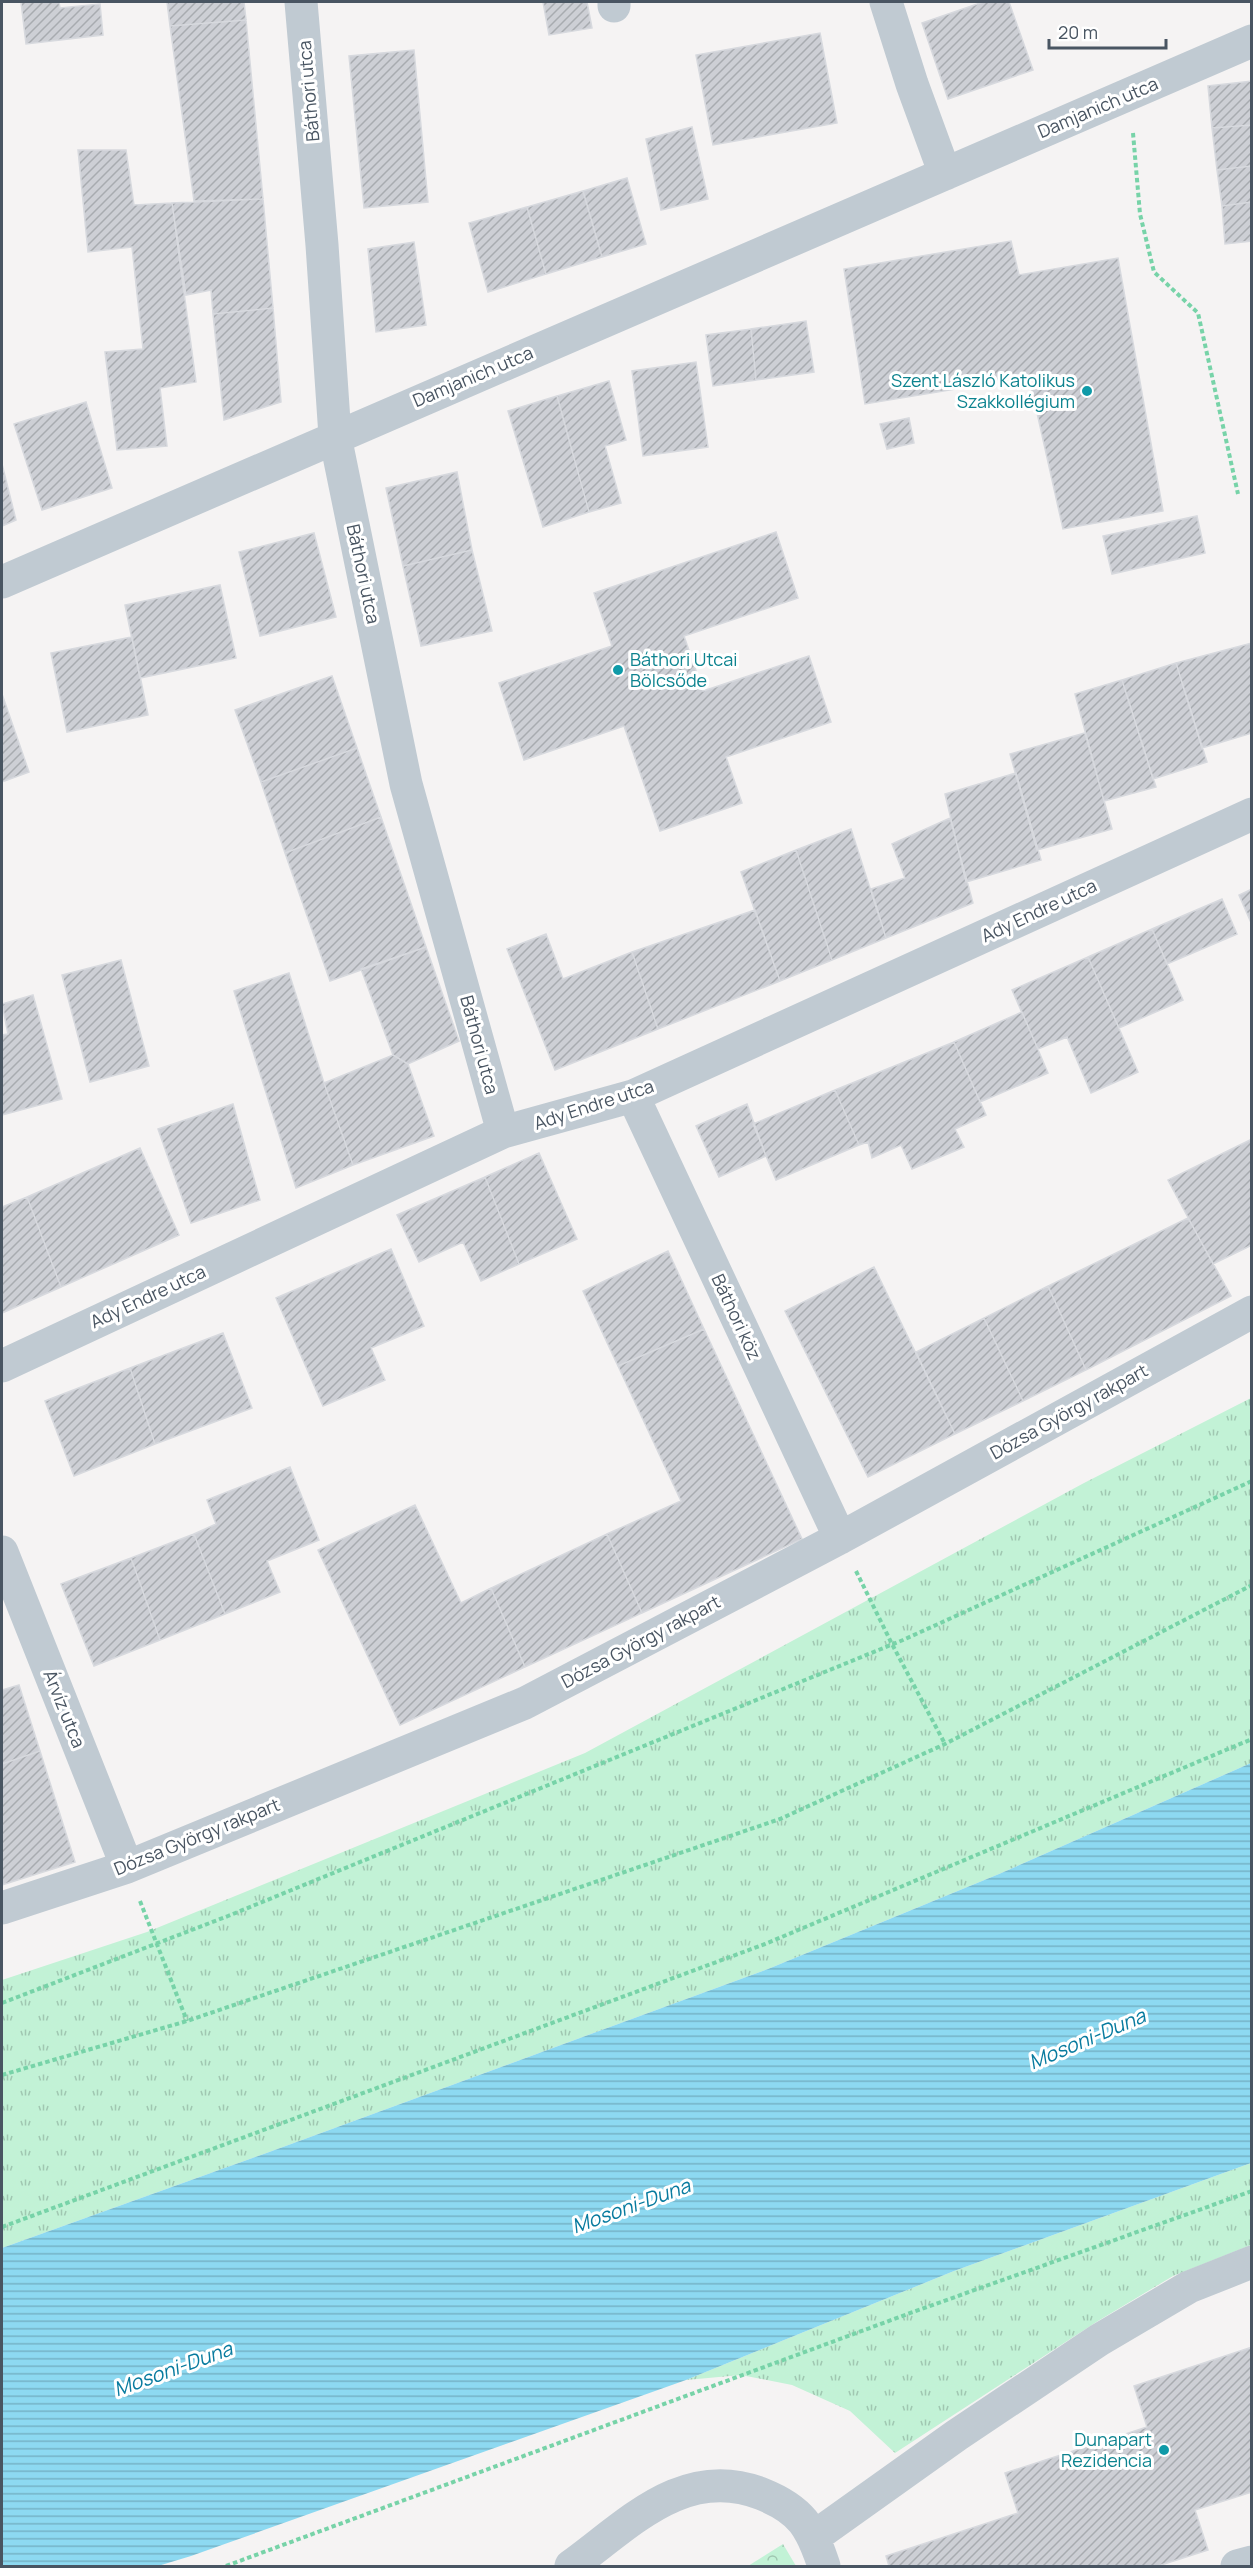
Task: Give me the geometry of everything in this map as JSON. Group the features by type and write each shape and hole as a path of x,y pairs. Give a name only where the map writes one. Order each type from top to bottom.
{"street":[{"name":"Báthori utca","path":"301,2 322,245 335,436 406,784 503,1132"},
{"path":"886,2 912,84 945,174"},
{"name":"Damjanich utca","path":"2,582 1251,41"},
{"name":"Ady Endre utca","path":"2,1366 503,1132 633,1096 1251,814"},
{"name":"Báthori köz","path":"633,1096 840,1538"},
{"name":"Dózsa György rakpart","path":"2,1908 127,1866 525,1703 840,1538 1251,1312"},
{"name":"Árvíz utca","path":"2,1552 127,1866"},
{"path":"571,2566 651,2506 692,2488 716,2485 738,2486 777,2500 806,2523 819,2552 957,2435 1099,2340 1189,2287 1251,2262"},
{"path":"1237,2566 1251,2562"}],"path":[{"path":"1130,94 1140,214 1154,272 1198,313 1238,494"},
{"path":"2,2003 228,1916 892,1644 1251,1481"},
{"path":"840,1538 892,1644 945,1744"},
{"path":"2,2075 187,2021 780,1819 945,1744 1251,1585"},
{"path":"2,2227 765,1944 1251,1739"},
{"path":"127,1866 187,2021"},
{"path":"226,2566 913,2312 1251,2191"}],"green space":[{"path":"1251,1398 1251,1763 999,1874 768,1969 2,2248 2,1980 147,1932 585,1753 1084,1483"},
{"path":"1251,2163 1251,2245 1173,2276 1098,2321 895,2453 850,2411 792,2385 741,2375 686,2380 954,2271"},
{"path":"783,2544 796,2566 748,2566"}],"water":[{"name":"Mosoni-Duna","path":"1251,1763 1251,2163 954,2271 686,2380 191,2556 158,2566 2,2566 2,2248 768,1969 999,1874"}],"building":[{"path":"21,2 59,2 60,8 100,4 103,35 26,44"},
{"path":"167,2 244,2 246,20 170,26"},
{"path":"543,2 587,2 592,28 549,35"},
{"path":"983,2 1009,2 1033,70 948,99 922,23"},
{"path":"246,20 263,199 194,201 170,26"},
{"path":"820,33 837,123 713,145 696,55"},
{"path":"414,50 428,202 364,208 349,56"},
{"path":"1252,81 1252,125 1212,128 1208,86"},
{"path":"1252,125 1252,166 1217,170 1212,128"},
{"path":"692,127 708,199 661,210 646,139"},
{"path":"78,150 126,150 134,205 172,203 196,382 160,388 167,446 117,450 105,352 143,349 132,247 88,252"},
{"path":"1252,166 1252,202 1222,206 1217,170"},
{"path":"627,178 646,244 602,257 583,191"},
{"path":"583,191 602,257 546,274 527,207"},
{"path":"263,199 273,308 213,314 211,290 186,295 172,203"},
{"path":"1252,202 1252,241 1225,244 1222,206"},
{"path":"527,207 546,274 488,292 469,223"},
{"name":"Szent László Katolikus Szakkollégium","path":"1011,241 1019,275 1118,258 1163,511 1063,529 1029,377 865,404 844,269"},
{"path":"414,242 426,325 376,332 368,249"},
{"path":"273,308 281,402 224,420 213,314"},
{"path":"806,321 814,372 756,380 751,329"},
{"path":"751,329 756,380 713,386 706,335"},
{"path":"696,362 708,447 643,456 632,371"},
{"path":"609,381 626,440 605,446 621,503 589,512 557,396"},
{"path":"557,396 589,512 543,527 508,411"},
{"path":"86,402 112,488 42,510 14,424"},
{"path":"909,418 914,443 887,449 880,424"},
{"path":"2,464 16,520 2,526"},
{"path":"457,472 472,550 403,566 386,488"},
{"path":"1197,516 1205,553 1112,574 1103,536"},
{"name":"Báthori Utcai Bölcsőde","path":"776,532 798,598 684,636 703,691 809,656 831,722 726,757 742,803 660,831 624,726 524,760 499,683 612,646 594,593"},
{"path":"314,533 336,617 260,636 239,552"},
{"path":"472,550 492,631 421,646 403,566"},
{"path":"220,585 236,658 140,678 125,605"},
{"path":"132,637 148,715 67,732 51,653"},
{"path":"1252,643 1252,733 1202,748 1176,663"},
{"path":"1176,663 1207,762 1153,779 1122,680"},
{"path":"332,676 357,748 261,782 235,710"},
{"path":"1122,680 1156,787 1104,801 1075,694"},
{"path":"2,694 29,772 2,782"},
{"path":"1085,733 1112,829 1037,850 1010,754"},
{"path":"357,748 381,817 285,853 261,782"},
{"path":"1016,773 1041,860 966,882 945,794"},
{"path":"381,817 426,947 330,981 285,853"},
{"path":"950,818 973,903 886,938 871,889 905,878 892,844"},
{"path":"851,829 886,938 832,960 796,850"},
{"path":"796,850 832,960 780,981 741,872"},
{"path":"1252,889 1252,925 1239,895"},
{"path":"1222,899 1237,934 1167,964 1152,929"},
{"path":"755,910 780,981 658,1029 632,952"},
{"path":"1152,929 1183,1000 1119,1028 1088,957"},
{"path":"546,934 563,979 632,952 658,1029 555,1070 507,949"},
{"path":"426,947 459,1041 408,1064 393,1055 361,969"},
{"path":"1088,957 1138,1072 1091,1093 1067,1037 1038,1049 1012,990"},
{"path":"121,960 149,1066 90,1082 62,975"},
{"path":"289,973 353,1165 296,1188 234,991"},
{"path":"33,995 62,1099 2,1115 2,1035 8,1034 2,1004"},
{"path":"1022,1012 1048,1073 980,1102 954,1042"},
{"path":"954,1042 986,1115 955,1129 964,1147 912,1169 901,1145 872,1158 868,1142 859,1145 835,1090"},
{"path":"393,1055 408,1064 434,1136 353,1165 324,1083"},
{"path":"835,1090 859,1145 776,1180 753,1124"},
{"path":"233,1104 260,1200 191,1223 158,1129"},
{"path":"747,1104 766,1156 719,1177 696,1126"},
{"path":"1252,1139 1252,1245 1213,1264 1168,1180"},
{"path":"140,1148 179,1235 61,1287 27,1197"},
{"path":"539,1153 577,1239 519,1264 485,1177"},
{"path":"485,1177 519,1264 481,1281 463,1242 419,1262 397,1215"},
{"path":"27,1197 61,1287 2,1313 2,1207"},
{"path":"1188,1218 1231,1296 1086,1370 1048,1286"},
{"path":"391,1249 424,1326 371,1348 385,1380 323,1406 276,1298"},
{"path":"668,1251 704,1329 618,1366 583,1291"},
{"path":"874,1267 955,1434 868,1477 785,1311"},
{"path":"1048,1286 1086,1370 1023,1401 984,1318"},
{"path":"984,1318 1023,1401 955,1434 916,1352"},
{"path":"704,1329 802,1539 642,1613 607,1534 681,1501 618,1366"},
{"path":"223,1333 252,1408 155,1444 130,1368"},
{"path":"130,1368 155,1444 74,1476 45,1401"},
{"path":"290,1467 319,1540 267,1561 280,1592 225,1614 194,1534 216,1524 207,1500"},
{"path":"415,1505 461,1603 491,1588 525,1667 400,1725 318,1550"},
{"path":"194,1534 225,1614 160,1640 131,1558"},
{"path":"607,1534 642,1613 525,1667 491,1588"},
{"path":"131,1558 160,1640 94,1666 61,1584"},
{"path":"19,1685 40,1751 2,1764 2,1690"},
{"path":"40,1751 75,1862 2,1885 2,1764"},
{"name":"Dunapart Rezidencia","path":"1252,2347 1252,2492 1195,2510 1208,2550 1158,2566 889,2566 886,2556 1018,2513 1005,2473 1147,2427 1134,2386"}],"place":[{"name":"Szent László Katolikus Szakkollégium","path":"1087,391"},
{"name":"Báthori Utcai Bölcsőde","path":"618,670"},
{"name":"Dunapart Rezidencia","path":"1164,2450"}]}
